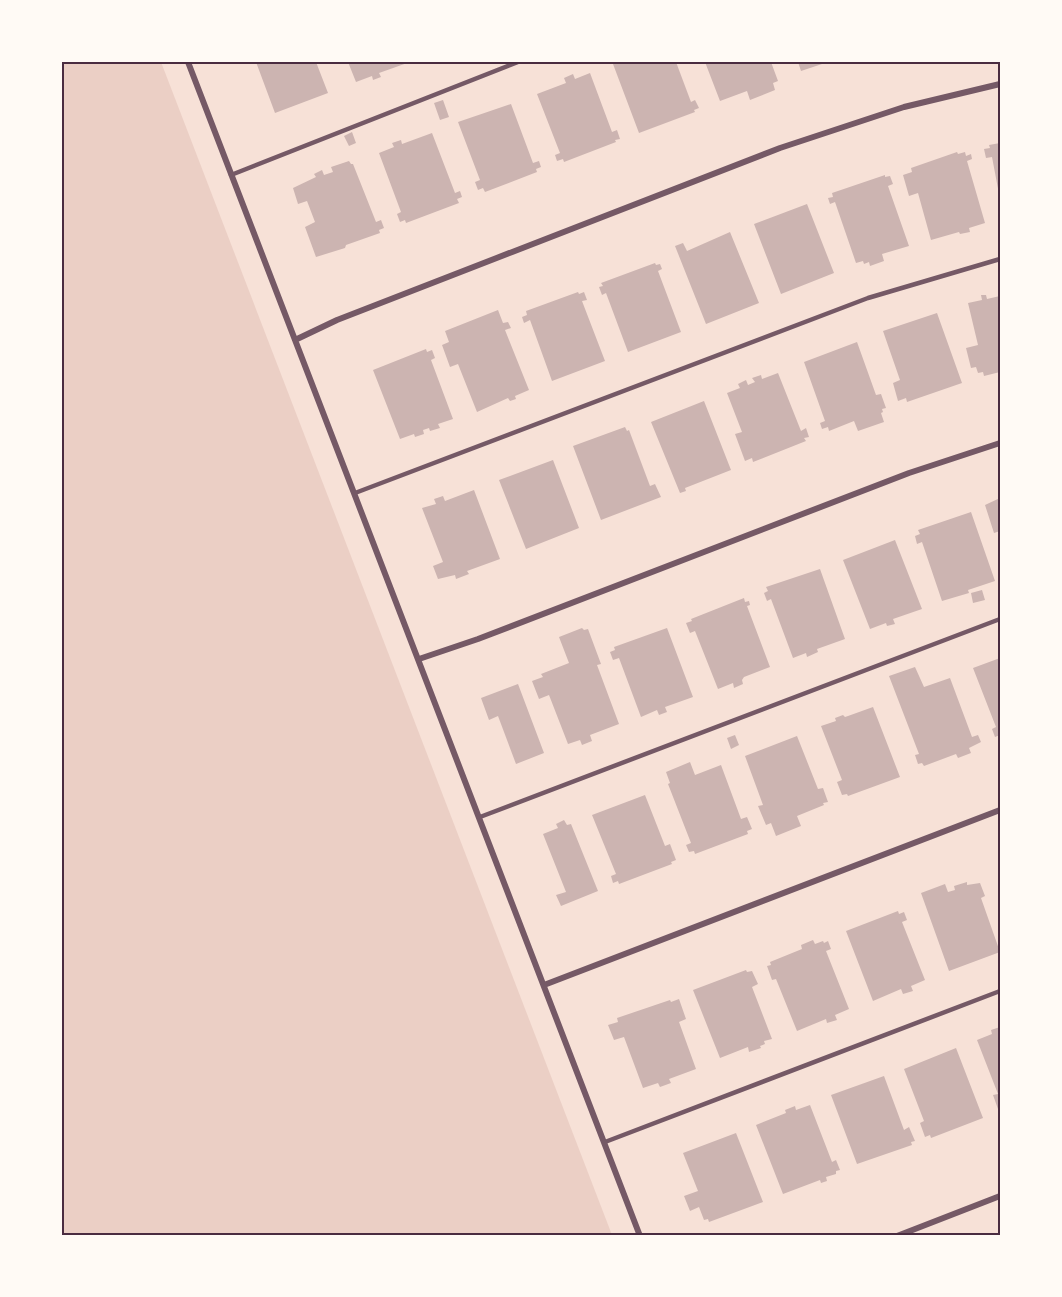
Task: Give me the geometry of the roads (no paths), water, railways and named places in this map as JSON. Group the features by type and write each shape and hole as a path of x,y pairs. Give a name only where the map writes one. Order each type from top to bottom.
{"street":[{"path":"188,62 640,1236"},
{"path":"295,340 357,311 780,148 904,107 1000,84"},
{"path":"419,659 478,639 909,473 1000,443"},
{"path":"544,985 1000,810"},
{"path":"897,1236 1000,1196"}],"lane":[{"path":"231,174 518,62"},
{"path":"355,493 868,298 1000,259"},
{"path":"480,817 1000,618"},
{"path":"605,1142 1000,991"}]}
